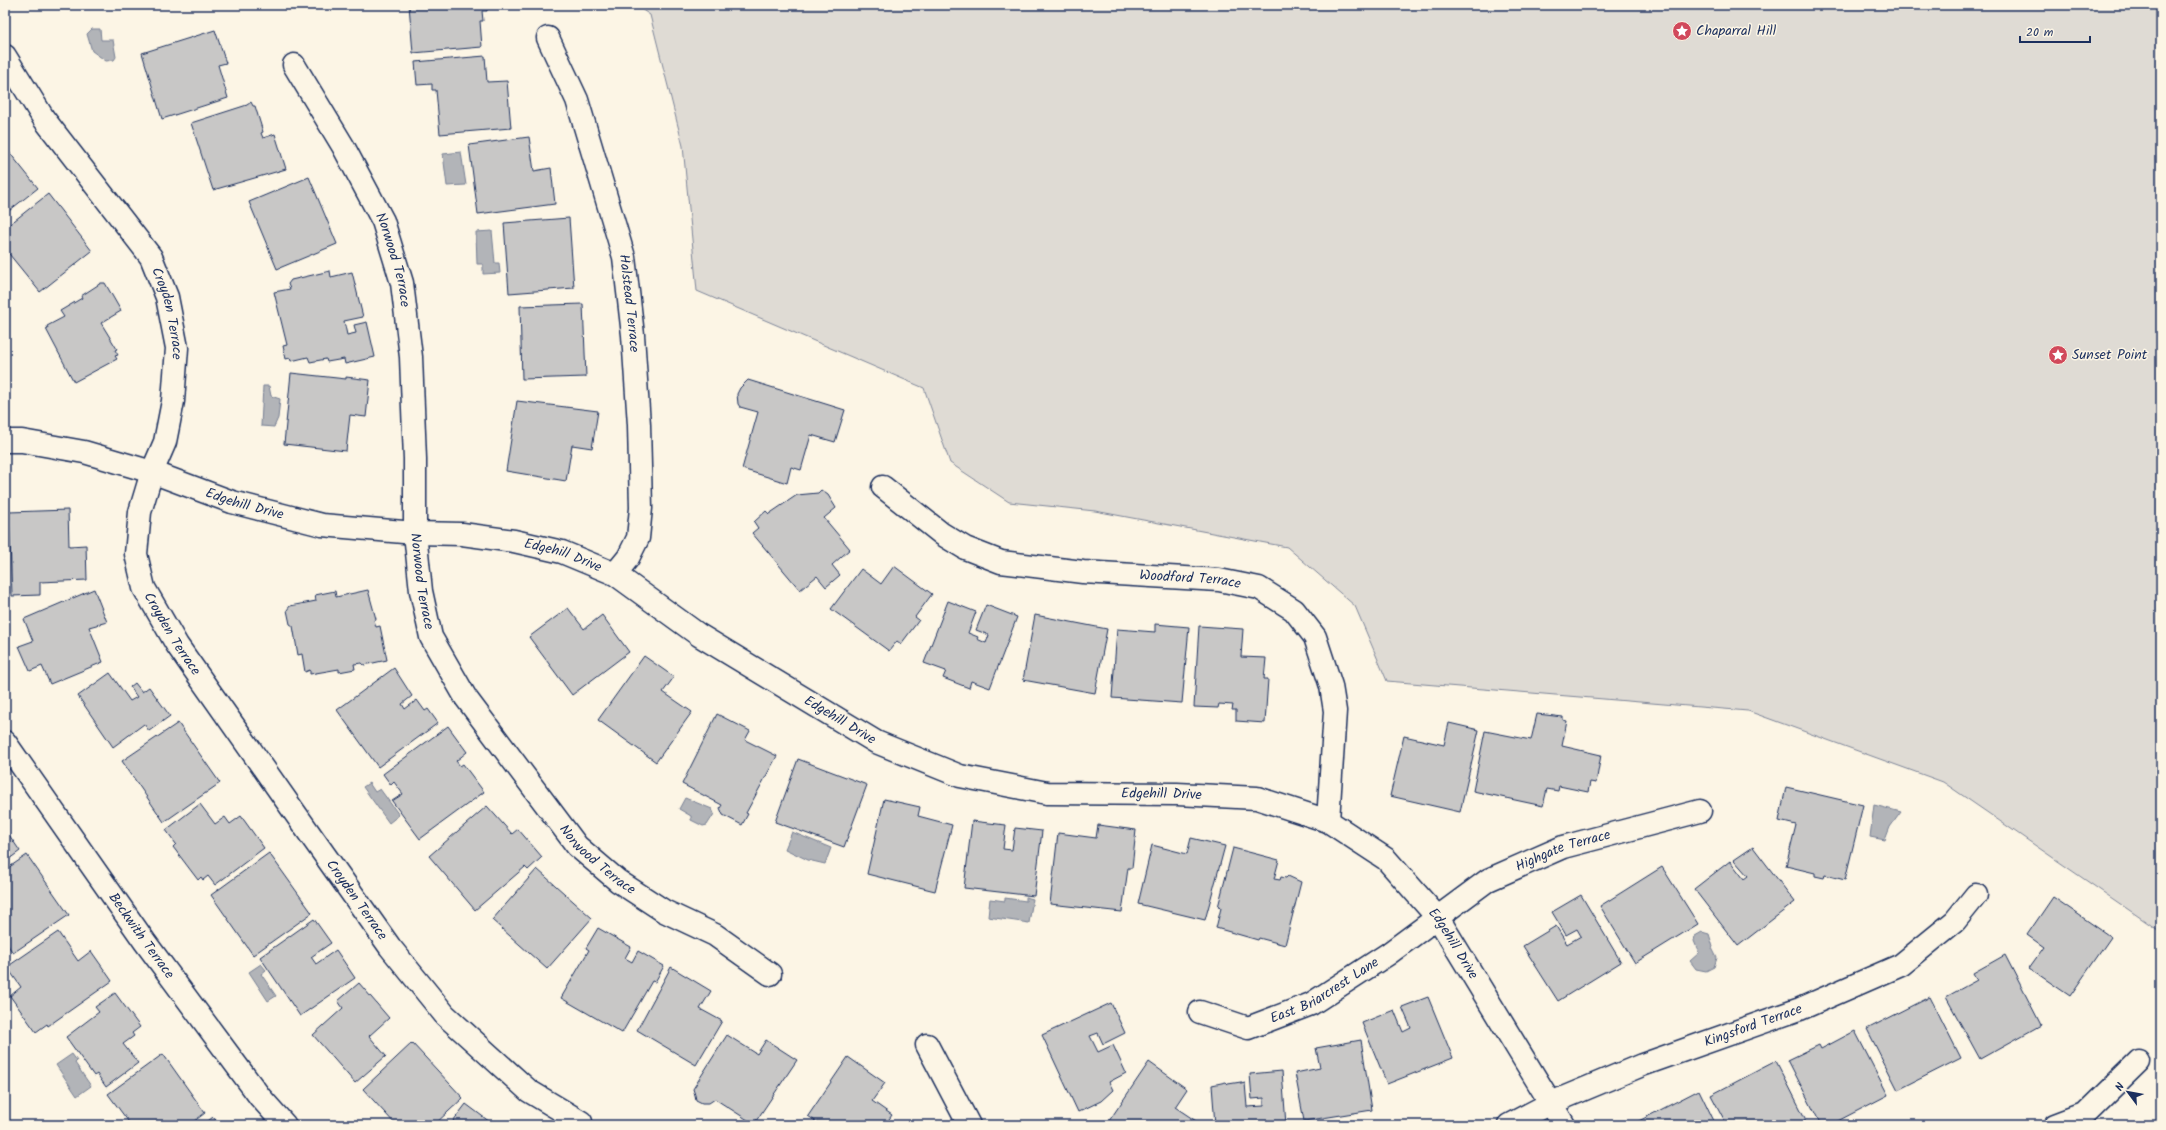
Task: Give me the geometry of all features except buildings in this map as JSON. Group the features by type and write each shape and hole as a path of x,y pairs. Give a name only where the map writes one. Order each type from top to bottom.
{"street":[{"name":"Halstead Terrace","path":"548,38 577,100 624,257 633,335 639,425 641,508 638,538 628,558 615,574"},
{"name":"Croyden Terrace","path":"5,56 44,119 151,257 167,297 177,348 173,401 165,442 152,472 140,512 136,554 144,588 177,645 390,947 446,1016 529,1091 581,1122"},
{"name":"Norwood Terrace","path":"294,65 343,146 383,221 402,283 411,357 415,459 415,533 421,591 431,637 466,698 578,846 618,881 664,911 714,935 770,974"},
{"name":"Edgehill Drive","path":"5,441 22,442 84,452 152,472 232,502 322,525 415,533 462,534 514,541 562,552 615,574 699,635 876,742 960,776 1047,793 1177,794 1257,798 1328,821 1386,860 1438,918 1564,1125"},
{"name":"Woodford Terrace","path":"883,487 942,534 966,548 1001,562 1083,572 1219,580 1259,588 1294,610 1315,637 1331,686 1335,711 1328,821"},
{"name":"Beckwith Terrace","path":"5,742 145,942 260,1097 285,1125"},
{"name":"Highgate Terrace","path":"1438,918 1488,880 1563,847 1700,810"},
{"name":"Kingsford Terrace","path":"1510,1125 1551,1103 1642,1065 1800,1009 1901,965 1955,921 1976,895"},
{"name":"East Briarcrest Lane","path":"1200,1012 1248,1028 1311,1004 1388,954 1438,918"},
{"path":"927,1045 969,1125"},
{"path":"2056,1125 2085,1114 2139,1062"}],"shaded area":[{"path":"635,5 2161,5 2161,932 1943,782 1748,711 1387,681 1355,606 1287,547 1095,511 1009,502 950,463 924,388 697,291 683,146 650,15"},
{"path":"92,29 100,29 101,40 113,40 116,57 114,60 106,61 92,51 87,34"},
{"path":"461,152 466,185 447,186 443,154"},
{"path":"492,231 495,263 499,263 500,273 483,274 483,264 477,264 476,232"},
{"path":"263,386 269,386 271,396 280,399 278,418 274,427 261,426"},
{"path":"369,783 375,792 380,789 399,815 389,823 363,787"},
{"path":"685,798 712,809 714,814 707,825 703,826 691,820 691,816 679,809"},
{"path":"1874,805 1901,812 1890,827 1885,840 1870,837"},
{"path":"792,832 831,848 825,864 808,860 785,849"},
{"path":"1026,897 1033,899 1029,923 988,917 990,899 1005,901 1005,898 1026,901"},
{"path":"1702,932 1709,934 1712,948 1717,958 1714,967 1706,971 1696,969 1690,961 1699,953 1694,941 1695,936"},
{"path":"261,964 266,970 261,974 276,996 268,1001 249,972"},
{"path":"72,1054 77,1061 75,1063 91,1086 77,1096 56,1065"}],"place":[{"name":"Chaparral Hill","path":"1682,31"},
{"name":"Sunset Point","path":"2058,355"}]}
